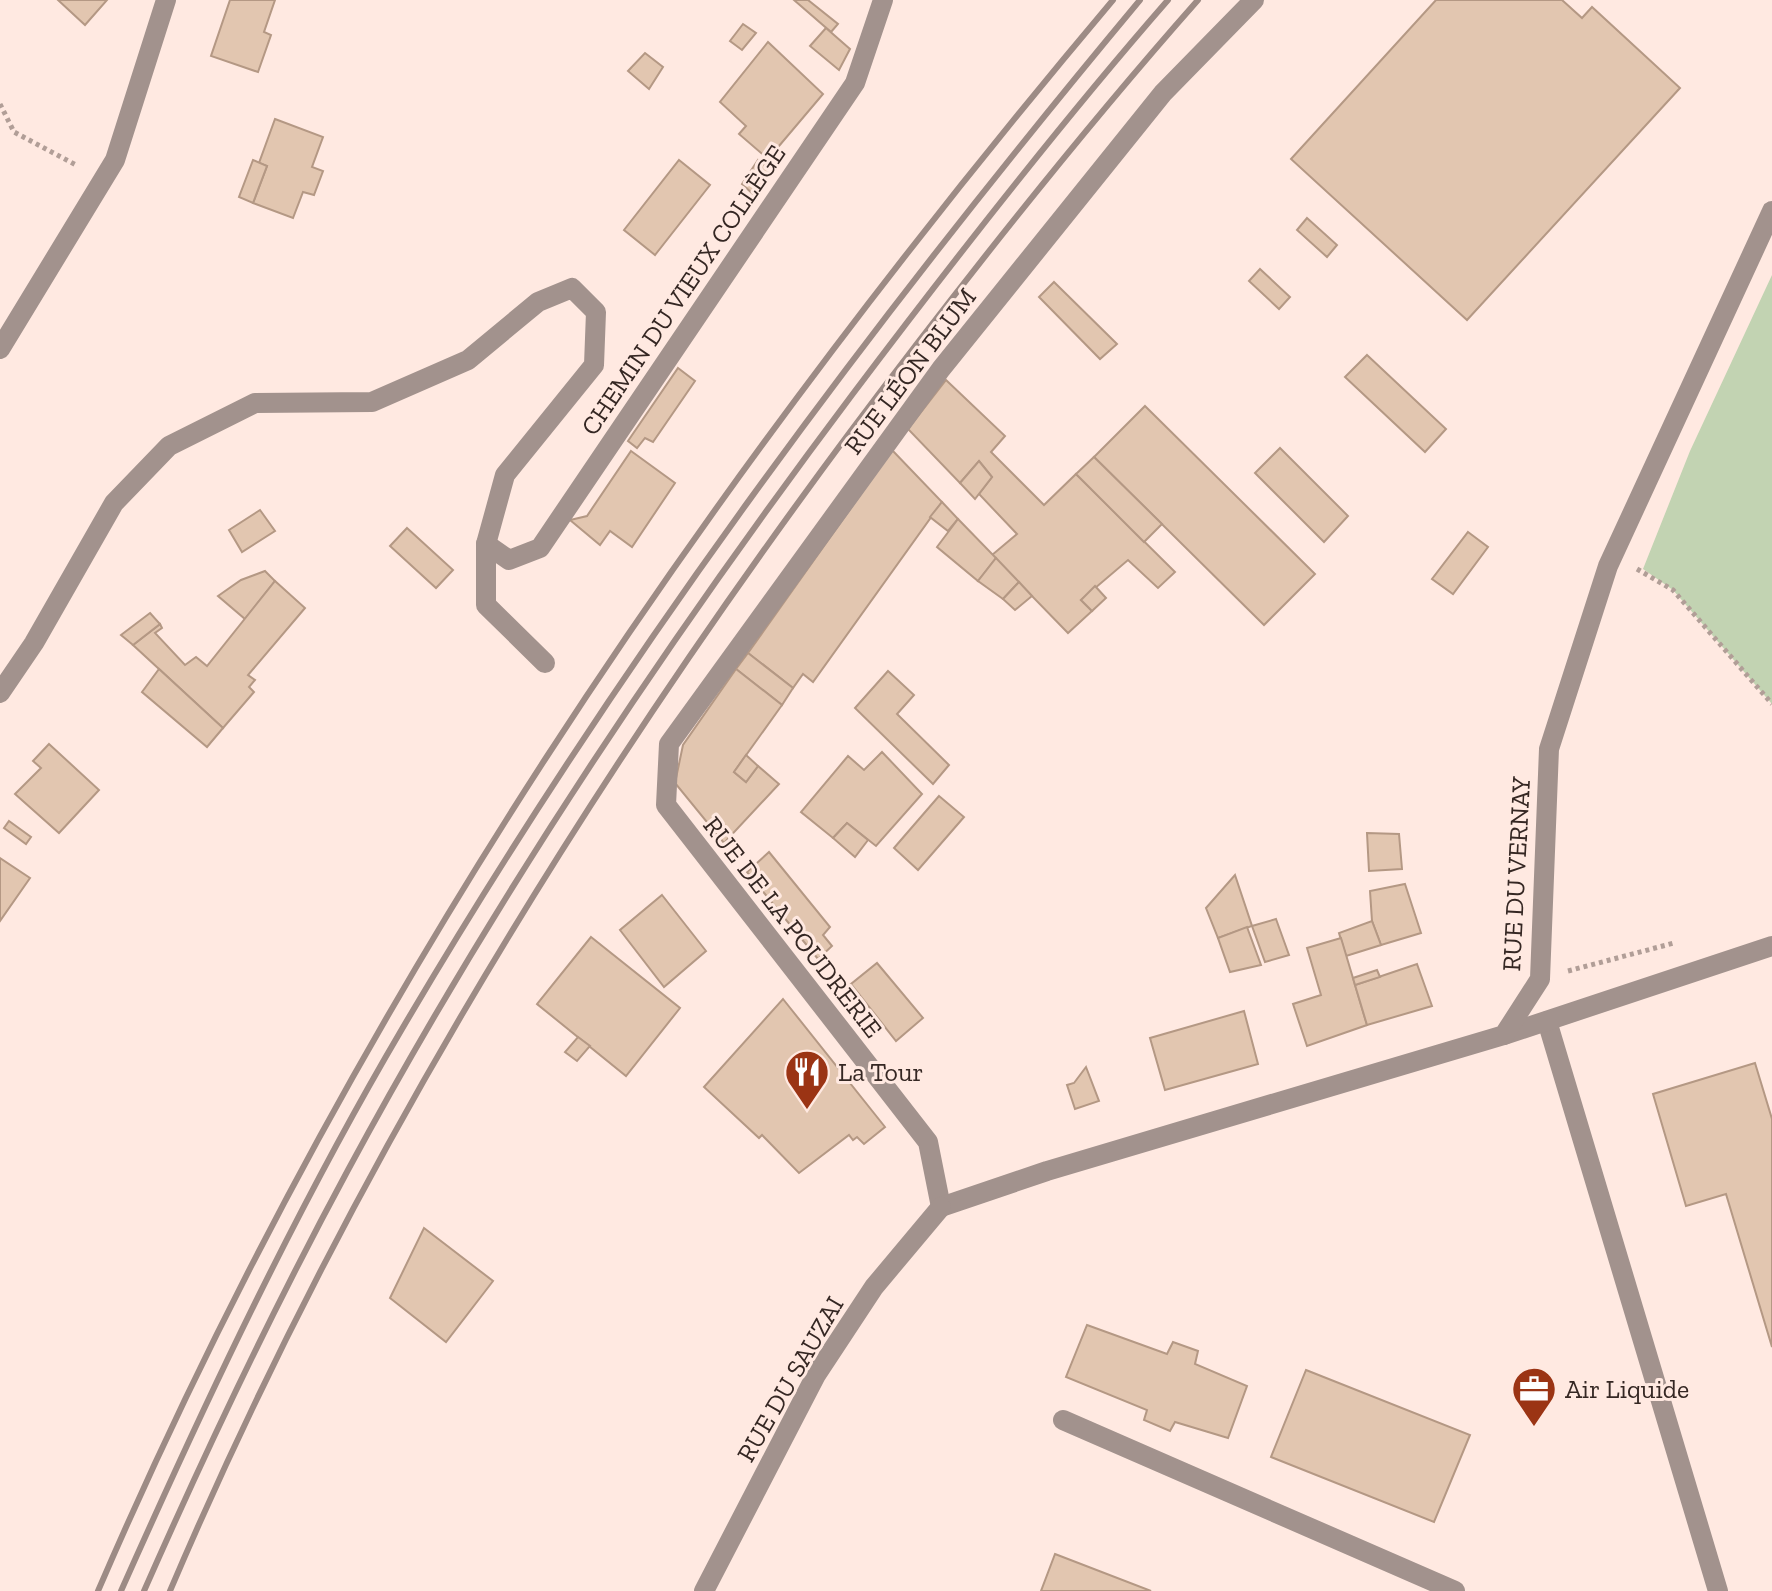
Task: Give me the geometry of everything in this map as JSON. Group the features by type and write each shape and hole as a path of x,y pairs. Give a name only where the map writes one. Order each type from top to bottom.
{"street":[{"path":"0,349 115,160 166,0"},
{"name":"CHEMIN DU VIEUX COLLÈGE","path":"486,544 509,560 540,548 855,83 883,0"},
{"name":"RUE LÉON BLUM","path":"666,805 669,744 931,382 1163,93 1254,0"},
{"name":"RUE DU VERNAY","path":"1504,1035 1540,979 1549,749 1608,566 1772,211"},
{"path":"0,693 34,643 114,503 169,446 255,403 372,402 468,360 538,302 572,288 596,312 594,365 505,475 486,544 486,605 545,663"},
{"name":"RUE DE LA POUDRERIE","path":"666,805 928,1142 941,1207"},
{"path":"941,1207 1047,1171 1504,1035 1772,946"},
{"path":"1547,1021 1718,1591"},
{"name":"RUE DU SAUZAI","path":"704,1591 816,1375 874,1287 941,1207"},
{"path":"1063,1420 1455,1591"}],"path":[{"path":"0,104 14,132 103,179"},
{"path":"1608,566 1643,569 1673,590 1772,704"},
{"path":"1540,979 1685,941"}],"green space":[{"path":"1772,275 1772,704 1673,590 1643,569 1690,451"}],"building":[{"path":"58,0 107,0 85,25"},
{"path":"230,0 275,0 264,32 271,35 258,72 211,56"},
{"path":"794,0 808,0 838,24 831,32"},
{"path":"1436,0 1562,0 1582,18 1592,7 1680,88 1467,320 1291,159"},
{"path":"743,24 756,33 742,50 730,41"},
{"path":"826,28 850,49 839,70 810,46"},
{"path":"768,42 823,94 768,159 739,134 746,126 720,102"},
{"path":"645,53 663,67 649,89 628,71"},
{"path":"275,119 323,137 312,167 323,171 314,195 303,192 293,218 253,203 267,166 259,163"},
{"path":"253,160 267,166 253,203 239,197"},
{"path":"679,160 710,185 655,255 624,230"},
{"path":"758,160 771,170 754,195 742,184"},
{"path":"1307,218 1337,245 1327,257 1297,230"},
{"path":"1260,269 1290,297 1279,309 1249,281"},
{"path":"1054,282 1117,344 1100,359 1039,297"},
{"path":"1367,355 1446,429 1425,452 1345,377"},
{"path":"678,368 695,381 653,442 645,438 637,448 628,441"},
{"path":"946,380 1005,436 991,452 1044,505 1076,474 1175,572 1158,588 1128,560 1081,600 1092,611 1068,633 992,555 1017,534 979,494 992,477 979,461 960,483 908,429"},
{"path":"1145,406 1315,574 1264,625 1094,457"},
{"path":"1280,448 1348,516 1324,542 1255,473"},
{"path":"892,450 942,502 813,682 803,674 793,688 748,653"},
{"path":"631,451 675,483 632,547 610,531 600,545 570,520 587,516"},
{"path":"1094,457 1162,524 1144,542 1076,474"},
{"path":"979,461 992,477 975,499 960,483"},
{"path":"942,502 958,519 948,531 930,517"},
{"path":"260,510 275,531 242,552 229,530"},
{"path":"958,519 996,558 978,581 937,547"},
{"path":"407,528 453,570 436,588 390,546"},
{"path":"1468,532 1488,547 1453,594 1432,579"},
{"path":"996,558 1019,582 1003,599 978,581"},
{"path":"265,571 275,581 245,619 218,596 241,580"},
{"path":"275,581 305,608 248,675 255,680 249,687 254,692 223,728 133,645 160,624 162,628 155,633 185,665 196,657 207,666"},
{"path":"1019,582 1032,596 1015,610 1003,599"},
{"path":"1095,586 1106,598 1092,611 1081,600"},
{"path":"150,613 160,624 133,645 121,635"},
{"path":"748,653 793,688 782,705 736,669"},
{"path":"159,669 223,728 207,747 142,692"},
{"path":"736,669 782,705 734,772 746,782 758,766 779,784 724,843 675,783 683,745"},
{"path":"888,671 914,695 897,714 949,765 933,784 855,708"},
{"path":"49,744 99,790 59,833 15,794 41,768 33,761"},
{"path":"882,752 922,794 876,846 847,823 833,838 801,812 848,756 864,770"},
{"path":"746,755 758,766 746,782 734,772"},
{"path":"939,796 964,817 918,870 894,848"},
{"path":"9,821 31,837 26,844 4,828"},
{"path":"847,823 868,840 855,857 833,838"},
{"path":"1367,833 1399,834 1402,869 1369,871"},
{"path":"769,852 830,927 823,935 832,946 818,959 747,872"},
{"path":"0,858 30,878 0,921"},
{"path":"1235,875 1252,926 1218,938 1206,908"},
{"path":"1405,884 1421,933 1381,945 1372,921 1370,891"},
{"path":"662,895 706,951 664,987 620,930"},
{"path":"1276,919 1289,955 1265,962 1252,926"},
{"path":"1372,921 1381,945 1346,956 1339,933"},
{"path":"1247,927 1261,965 1230,972 1218,938"},
{"path":"591,937 680,1008 626,1076 537,1004"},
{"path":"1341,938 1367,1025 1307,1046 1293,1004 1321,995 1307,948"},
{"path":"877,963 923,1018 896,1041 851,984"},
{"path":"1417,964 1432,1006 1367,1025 1355,985"},
{"path":"1377,970 1380,977 1355,985 1353,978"},
{"path":"783,999 885,1127 864,1144 857,1137 853,1140 849,1135 799,1173 762,1135 759,1138 704,1087"},
{"path":"1244,1011 1258,1064 1165,1090 1150,1038"},
{"path":"578,1037 590,1046 577,1061 565,1052"},
{"path":"1755,1063 1772,1119 1772,1347 1726,1194 1686,1206 1653,1094"},
{"path":"1086,1067 1099,1101 1075,1109 1067,1085 1074,1083"},
{"path":"424,1228 493,1281 446,1342 390,1298"},
{"path":"1087,1325 1167,1354 1173,1342 1198,1351 1195,1364 1247,1386 1228,1438 1175,1422 1170,1431 1144,1420 1147,1410 1066,1377"},
{"path":"1306,1370 1470,1435 1434,1522 1271,1457"},
{"path":"1055,1554 1151,1591 1041,1591"}],"railway":[{"path":"98,1591 198,1373 306,1162 422,958 546,758 677,563 816,372 961,185 1113,0"},
{"path":"121,1591 219,1377 325,1166 402,1029 484,893 659,628 750,499 941,246 1140,0"},
{"path":"144,1591 242,1378 348,1170 462,969 585,773 716,582 852,395 1006,195 1168,0"},
{"path":"170,1591 239,1437 313,1286 392,1137 563,848 655,707 850,432 1020,212 1198,0"}],"place":[{"name":"La Tour","path":"807,1111"},
{"name":"Air Liquide","path":"1534,1428"}]}
